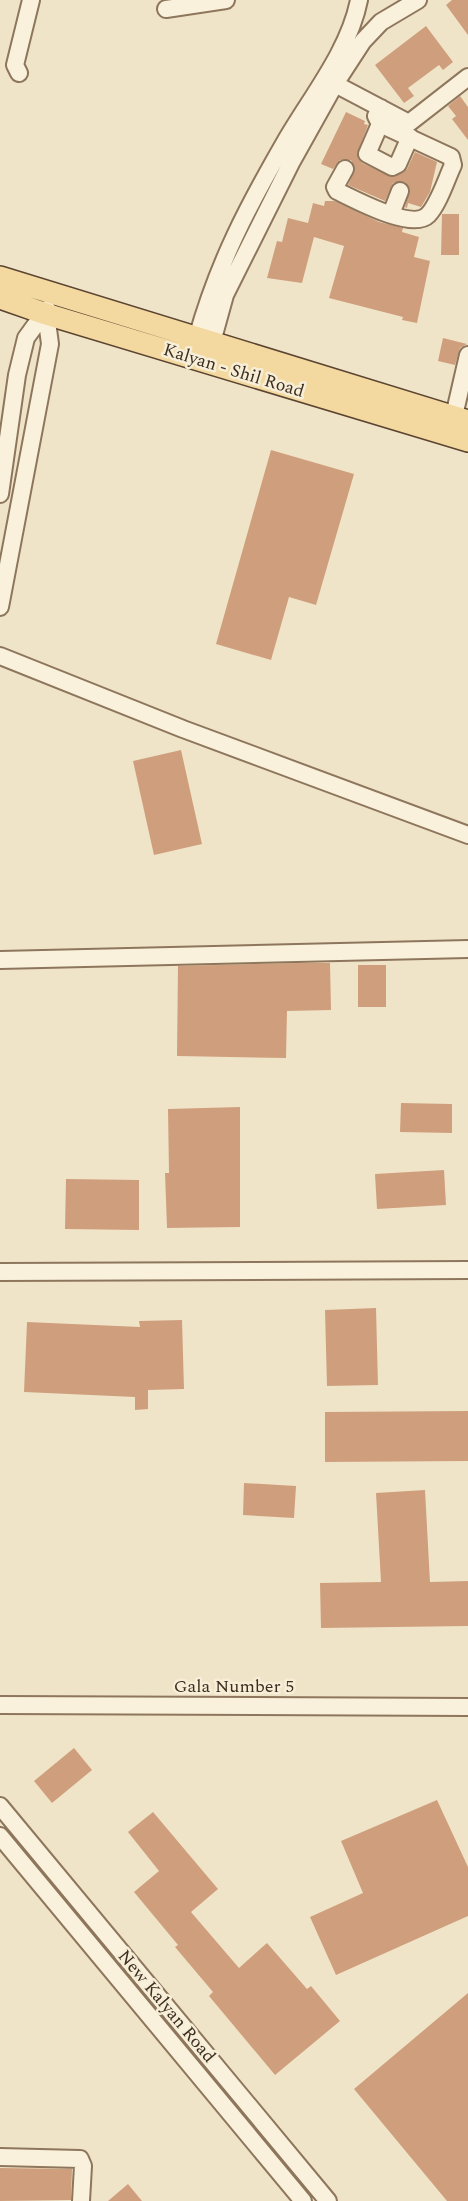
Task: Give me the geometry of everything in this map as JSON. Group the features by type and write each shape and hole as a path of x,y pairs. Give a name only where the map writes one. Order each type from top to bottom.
{"main road":[{"name":"Kalyan - Shil Road","path":"0,277 461,418"},
{"name":"Kalyan - Shil Road","path":"0,298 46,314 468,441"}],"street":[{"path":"19,73 15,65 31,0"},
{"path":"166,9 226,0"},
{"path":"205,340 223,257 252,199 349,35 359,0"},
{"path":"205,340 292,161 335,84 363,41 381,22 418,0"},
{"path":"380,116 367,154 392,167 398,164 410,130 468,77"},
{"path":"335,84 380,116 468,160"},
{"path":"345,169 335,190 391,214 416,220 429,214 453,165 449,155 410,130"},
{"path":"391,214 400,191"},
{"path":"0,607 50,344 46,314 52,293"},
{"path":"0,494 17,375 26,338 46,314"},
{"path":"461,418 468,354"},
{"path":"0,656 193,733 468,835"},
{"path":"0,960 468,949"},
{"path":"0,1272 468,1270"},
{"name":"Gala Number 5","path":"0,1705 468,1707"},
{"path":"0,1806 328,2201"},
{"name":"New Kalyan Road","path":"0,1836 303,2201"},
{"path":"0,2157 80,2159 83,2166 81,2201"}],"building":[{"path":"452,0 468,0 468,35 446,5"},
{"path":"426,26 453,62 443,70 439,65 408,88 414,96 404,103 375,65"},
{"path":"460,96 468,107 468,140 452,119 456,116 448,106"},
{"path":"346,112 365,121 364,124 368,125 357,154 362,163 392,177 407,169 415,152 437,162 430,192 421,207 408,203 407,208 405,207 410,190 404,182 393,183 385,201 348,185 355,169 351,160 340,160 333,169 321,164"},
{"path":"325,201 335,201 379,222 403,228 402,232 419,237 414,257 430,261 417,323 402,320 403,317 329,298 344,246 314,237 302,283 267,278 277,241 282,242 288,218 308,223 313,203 324,206"},
{"path":"442,214 459,214 459,255 441,255"},
{"path":"443,338 467,344 460,348 455,365 438,361"},
{"path":"271,450 354,474 316,605 289,597 271,660 216,644"},
{"path":"181,750 202,844 154,855 133,761"},
{"path":"330,963 331,1010 287,1011 286,1058 177,1056 178,966"},
{"path":"358,965 386,965 386,1007 358,1007"},
{"path":"401,1103 452,1104 452,1133 400,1132"},
{"path":"240,1107 240,1227 167,1228 165,1173 169,1173 168,1109"},
{"path":"444,1170 446,1205 377,1209 375,1174"},
{"path":"66,1179 139,1180 139,1230 65,1229"},
{"path":"376,1308 378,1385 327,1386 325,1310"},
{"path":"182,1320 184,1389 148,1390 148,1409 135,1410 135,1397 24,1392 27,1322 140,1327 139,1321"},
{"path":"468,1411 468,1461 325,1462 325,1412"},
{"path":"244,1483 296,1486 294,1518 243,1515"},
{"path":"425,1490 430,1582 468,1581 468,1626 321,1628 320,1583 381,1582 376,1493"},
{"path":"74,1748 92,1770 52,1803 34,1781"},
{"path":"437,1800 468,1867 468,1916 336,1975 310,1917 363,1893 341,1841"},
{"path":"153,1812 218,1889 191,1912 239,1968 267,1943 307,1989 311,1986 340,2021 275,2075 209,1996 213,1992 175,1947 178,1945 134,1892 159,1871 128,1832"},
{"path":"468,1993 468,2201 447,2201 354,2089"},
{"path":"0,2168 72,2169 71,2200 0,2201"},
{"path":"128,2184 142,2201 108,2201"}]}
